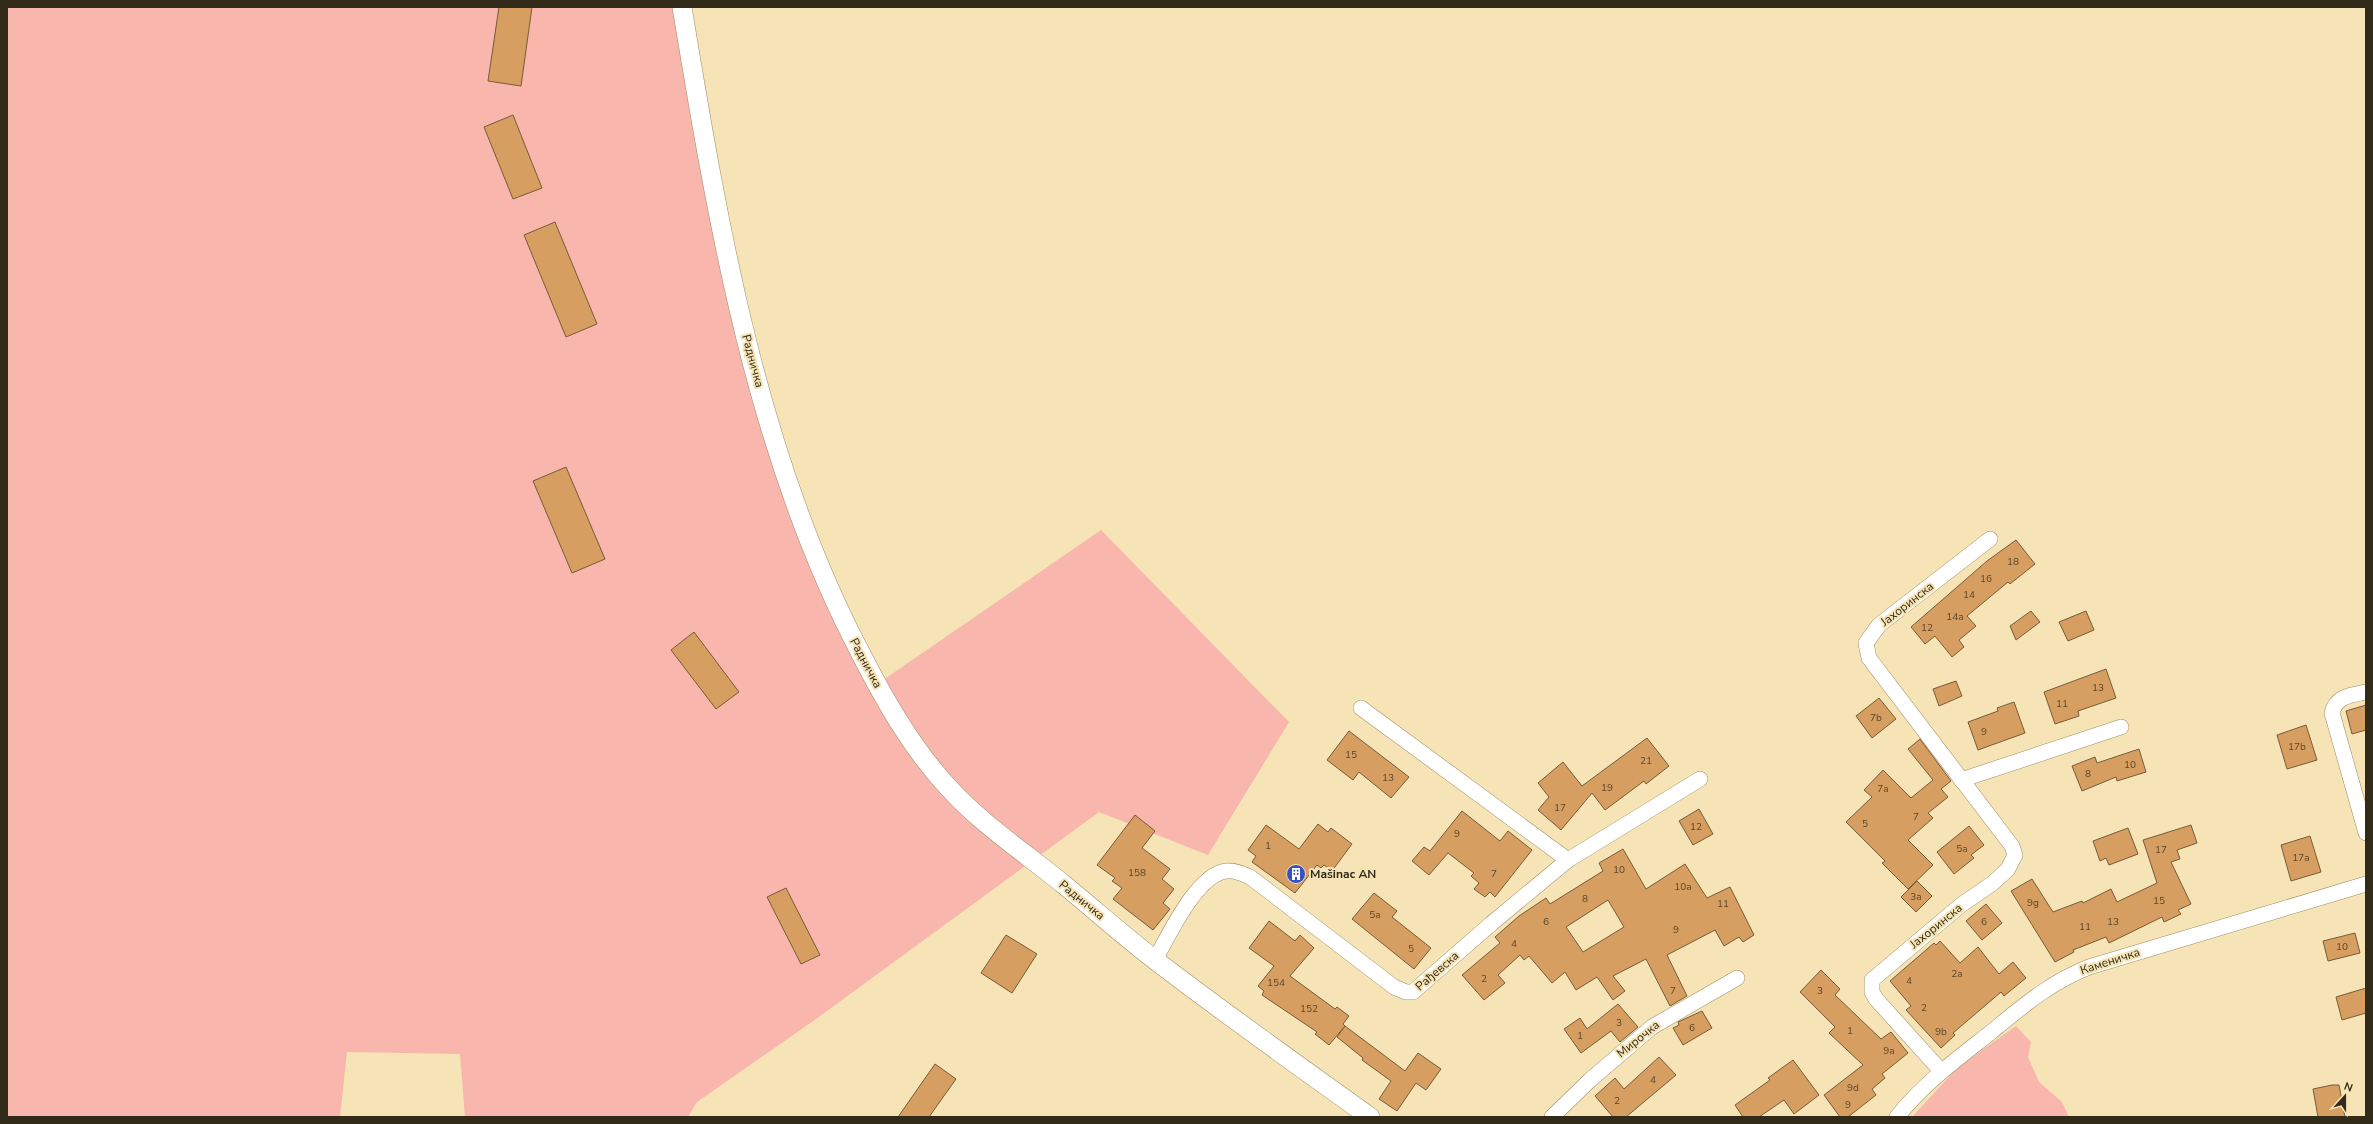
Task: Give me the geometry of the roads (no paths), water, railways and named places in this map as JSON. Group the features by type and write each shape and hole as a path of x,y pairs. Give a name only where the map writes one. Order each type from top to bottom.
{"street":[{"name":"Радничка","path":"682,7 718,213 735,295 766,408 796,504 840,613 875,682 927,761 949,789 992,828 1156,960 1271,1047 1370,1117"},
{"name":"Јахоринска","path":"1941,1071 1876,999 1871,987 1872,980 1961,905 1993,883 2008,869 2015,855 2012,846 1869,658 1866,643 1879,625 1990,539"},
{"path":"2366,692 2344,697 2337,702 2332,713 2366,833"},
{"path":"1362,708 1568,860"},
{"path":"1961,780 2121,727"},
{"name":"Рађевска","path":"1156,960 1183,911 1203,885 1225,871 1236,872 1250,877 1394,987 1406,992 1413,992 1492,923 1568,860 1700,779"},
{"name":"Каменичка","path":"1897,1117 1941,1071 2063,977 2089,967 2366,884"},
{"name":"Мирочка","path":"1552,1117 1596,1075 1652,1027 1737,978"}],"place":[{"name":"Mašinac AN","path":"1296,874"}]}
